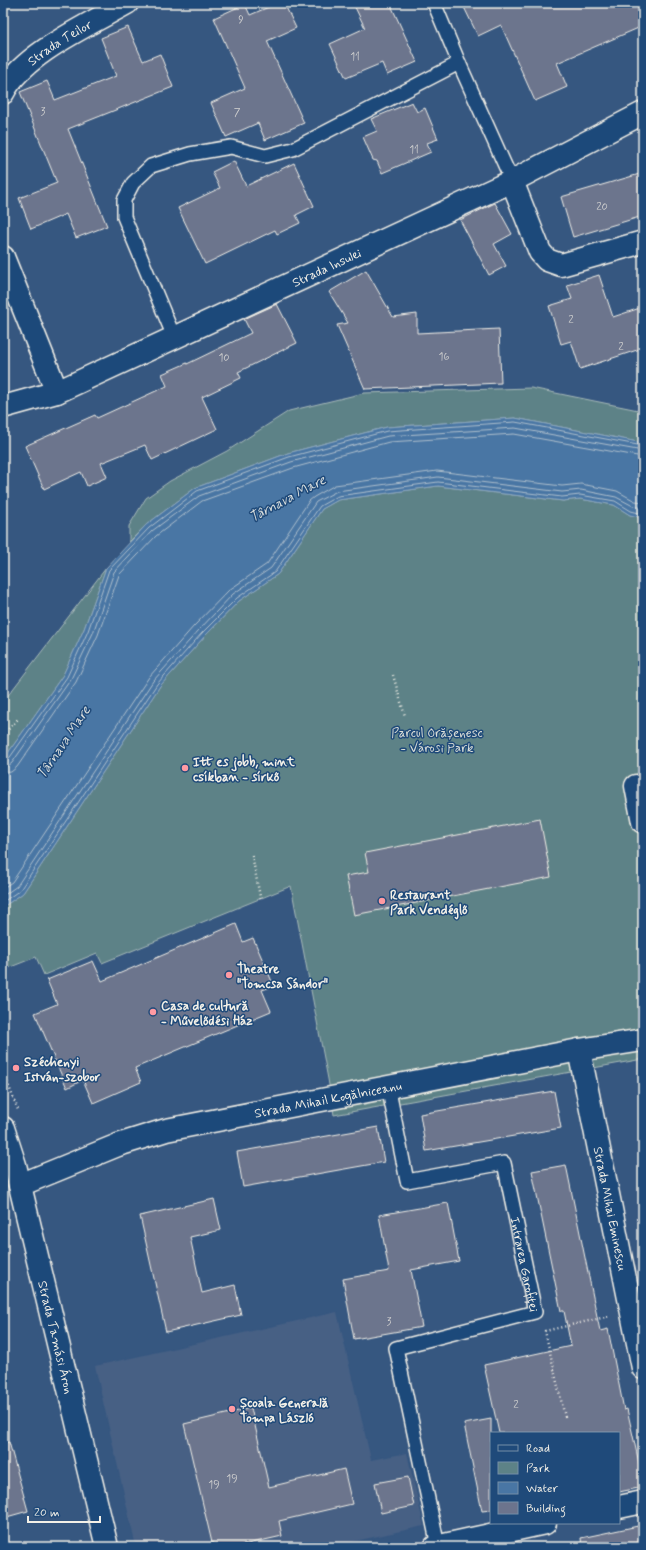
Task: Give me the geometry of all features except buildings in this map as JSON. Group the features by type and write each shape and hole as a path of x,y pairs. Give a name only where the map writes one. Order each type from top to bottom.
{"street":[{"name":"Strada Teilor","path":"3,93 13,77 42,51 127,3"},
{"name":"Strada Insulei","path":"3,407 57,392 512,181 643,113"},
{"path":"512,181 540,252 547,260 561,265 643,242"},
{"path":"3,257 57,392"},
{"path":"636,786 643,822"},
{"name":"Strada Mihail Kogălniceanu","path":"12,1173 118,1145 166,1130 388,1086 579,1050 643,1040"},
{"name":"Strada Mihai Eminescu","path":"579,1050 643,1368"},
{"name":"Strada Tamási Áron","path":"3,1128 12,1173 107,1547"},
{"path":"620,1507 643,1502"},
{"path":"436,1547 540,1524"}],"lane":[{"path":"434,3 512,181"},
{"path":"174,338 124,217 124,200 133,183 151,166 190,154 231,147 265,156 293,149 459,63"},
{"name":"Intrarea Garofiței","path":"388,1086 407,1181 504,1163 535,1312 396,1348 436,1547"}],"path":[{"path":"393,675 405,716"},
{"path":"3,736 19,718"},
{"path":"252,856 261,902"},
{"path":"565,1417 545,1331 632,1311"}],"shaded area":[{"name":"Școala Generală Tompa László","path":"337,1312 371,1460 407,1453 424,1526 328,1547 136,1547 95,1366"}],"green space":[{"path":"531,388 643,411 643,443 515,418 387,427 288,453 195,488 146,525 129,542 129,526 146,498 170,481 227,451 289,411 364,393"},
{"name":"Parcul Orășenesc - Városi Park","path":"438,486 563,501 580,499 614,505 630,515 643,518 643,1059 334,1115 291,886 102,963 97,953 44,975 36,957 3,970 3,907 23,893 160,686 239,601 278,574 322,509 338,500"},
{"path":"106,568 84,629 63,675 3,760 3,702"}],"water":[{"name":"Târnava Mare","path":"515,418 643,443 643,518 630,515 614,505 580,499 563,501 438,486 338,500 322,509 278,574 239,601 160,686 23,893 3,907 3,760 63,675 84,629 106,568 146,525 195,488 288,453 387,427"}],"place":[{"name":"Itt es jobb, mint csíkban - sírkő","path":"185,768"},
{"name":"Restaurant Park Vendéglő","path":"382,901"},
{"name":"Theatre \"Tomcsa Sándor\"","path":"229,975"},
{"name":"Casa de cultură - Művelődési Ház","path":"153,1012"},
{"name":"Széchenyi István-szobor","path":"16,1068"},
{"name":"Școala Generală Tompa László","path":"232,1409"}]}
